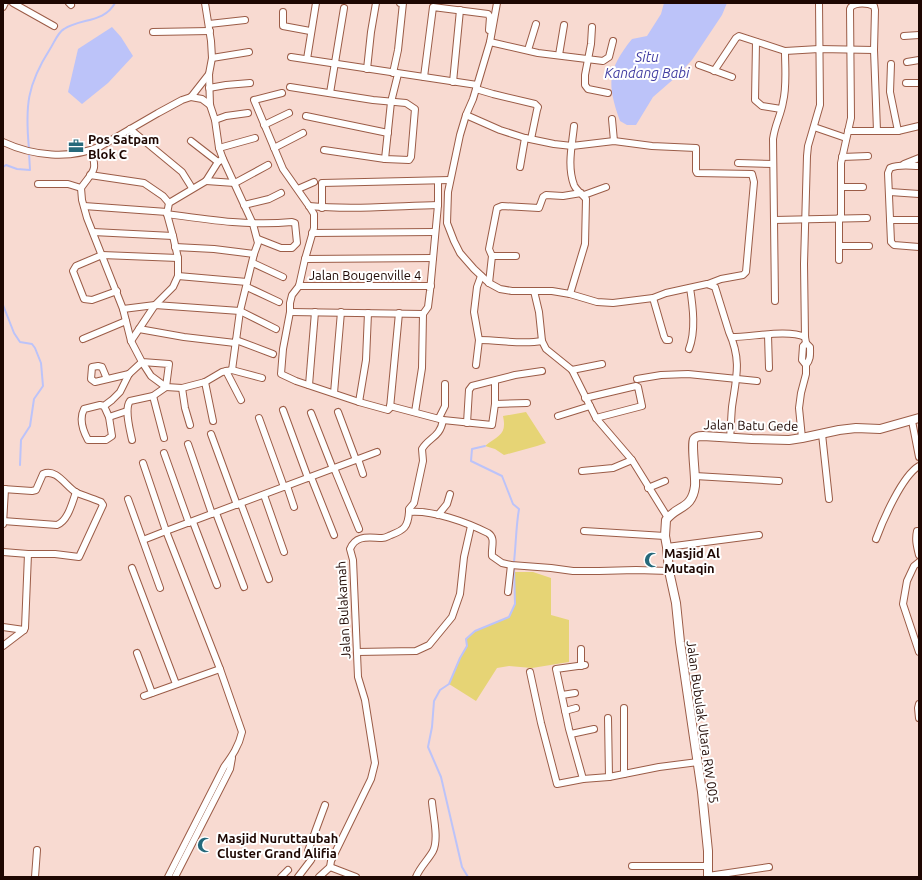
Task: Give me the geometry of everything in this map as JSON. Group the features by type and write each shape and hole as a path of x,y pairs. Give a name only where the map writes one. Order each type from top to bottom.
{"street":[{"path":"14,3 54,26"},
{"path":"169,203 181,197 192,188 206,180 220,160 215,120 210,105 209,74 212,58 210,31 205,3"},
{"path":"307,59 310,31 316,3"},
{"path":"367,69 369,43 376,3"},
{"path":"385,159 404,4 400,3"},
{"path":"476,86 490,42 497,3"},
{"path":"802,438 799,408 806,374 806,365 810,360 810,347 806,340 807,156 808,146 820,104 820,3"},
{"path":"839,260 842,157 851,118 850,9 855,4 870,4 874,8 877,131"},
{"path":"424,77 433,7 488,14 490,17 485,48 473,99 466,115 460,135 450,180 447,223 460,253 489,283 500,289 512,292 552,291 570,294 596,302 620,303 653,298 666,293 707,284 746,272 752,220 754,182 753,176 750,173 697,173 696,148 614,141 572,146 528,139 500,130 466,115"},
{"path":"330,93 344,8"},
{"path":"453,82 460,10"},
{"path":"283,12 283,26 310,31"},
{"path":"209,24 245,20"},
{"path":"528,50 536,24"},
{"path":"559,55 564,25"},
{"path":"592,27 584,80 586,87 592,90 608,93"},
{"path":"153,32 210,31"},
{"path":"904,36 919,35"},
{"path":"714,71 739,36 785,51 819,49 874,50"},
{"path":"490,42 528,50 603,61 608,57 613,41"},
{"path":"756,42 755,100 762,106 781,109"},
{"path":"775,301 773,164 774,128 785,95 785,51"},
{"path":"212,58 249,52"},
{"path":"291,57 476,86 493,94 536,104 538,107 520,167"},
{"path":"907,62 919,60"},
{"path":"891,64 890,92 898,131"},
{"path":"700,65 732,77"},
{"path":"191,97 209,74"},
{"path":"209,88 250,83"},
{"path":"906,83 919,83"},
{"path":"290,87 406,103 414,107 415,122 410,159 408,161 324,150"},
{"path":"282,93 254,100 283,169 314,214 314,228 299,286 292,295 290,303 281,374 359,402 388,410 390,406 399,313"},
{"path":"3,142 25,151 43,154 77,154 91,151 101,146 182,100 191,97 202,99 210,105"},
{"path":"215,120 226,116 248,113"},
{"path":"264,125 289,113"},
{"path":"306,116 388,133"},
{"path":"612,119 614,141"},
{"path":"570,294 585,244 587,203 582,194 575,187 571,175 570,164 574,126"},
{"path":"848,131 898,131 919,126"},
{"path":"814,127 846,138"},
{"path":"130,129 182,172 192,188"},
{"path":"274,148 303,133"},
{"path":"219,148 255,138"},
{"path":"191,141 220,160 235,183 258,239 240,311 236,341 229,370 241,400"},
{"path":"91,151 94,161 94,171 81,188 84,206 92,232 117,291 131,341 150,376 166,387 182,388 205,382 229,370 262,378"},
{"path":"842,157 868,156"},
{"path":"919,158 892,167 889,170 890,239 892,243 899,246 919,246"},
{"path":"738,162 773,164"},
{"path":"206,180 235,183 268,165"},
{"path":"901,165 919,166"},
{"path":"90,175 144,183 163,196 169,203"},
{"path":"322,208 322,183 450,180"},
{"path":"415,412 422,368 424,314 428,307 431,286 438,205 438,181"},
{"path":"298,189 314,182"},
{"path":"38,184 68,184 81,188"},
{"path":"489,283 492,256 489,249 497,208 499,206 539,208 543,197 546,195 563,196 582,194 606,187"},
{"path":"841,187 863,187"},
{"path":"890,192 919,194"},
{"path":"244,205 269,199 281,193"},
{"path":"131,341 155,305 173,287 178,276 178,258 174,236 167,213 169,203"},
{"path":"309,206 322,208 438,205"},
{"path":"84,206 167,213 253,224 295,223 297,243 292,248 281,248 258,239"},
{"path":"774,220 868,218"},
{"path":"890,220 919,220"},
{"path":"92,232 174,236"},
{"path":"312,233 435,232"},
{"path":"839,246 869,246"},
{"path":"175,247 214,249 254,254"},
{"path":"117,291 92,300 84,299 73,271 76,266 102,255 178,258"},
{"path":"492,256 516,256"},
{"path":"305,259 433,258"},
{"path":"253,263 283,277"},
{"path":"178,276 247,284 279,302"},
{"path":"476,365 479,340 474,312 477,287 482,276"},
{"path":"707,284 713,286 717,290 729,332 732,337 737,364 737,380 732,409 730,438"},
{"name":"Jalan Bougenville 4","path":"299,286 431,286"},
{"path":"689,349 693,316 690,288"},
{"path":"534,291 539,312 542,341 546,350 572,370 596,418 632,460 668,518 666,520 664,536 584,531"},
{"path":"653,298 664,336 666,340 670,340"},
{"path":"123,309 155,305 240,311 276,329"},
{"path":"290,312 424,314"},
{"path":"309,385 315,312"},
{"path":"334,393 341,312"},
{"path":"359,402 366,360 368,313"},
{"path":"83,339 126,321"},
{"path":"140,329 184,337 236,341 273,354"},
{"path":"732,337 768,334 794,335 806,340"},
{"path":"768,334 769,368"},
{"path":"479,340 499,340 527,343 542,341"},
{"path":"104,406 109,417 112,436 106,440 88,440 81,415 84,409 100,405 104,406 112,400 120,392 129,374 142,362 169,364 166,387 153,396 130,401 127,405 132,440"},
{"path":"572,370 602,364"},
{"path":"467,423 469,390 472,386 515,375 542,371"},
{"path":"107,379 129,374"},
{"path":"637,379 661,375 688,374 757,381"},
{"path":"390,406 441,419 492,425 495,404 495,381"},
{"path":"205,382 213,421"},
{"path":"441,419 445,406 445,384"},
{"path":"585,398 636,386 638,387 642,406 596,418"},
{"path":"182,388 185,408 190,425"},
{"path":"153,396 164,438"},
{"path":"495,404 527,403"},
{"path":"558,416 590,406"},
{"path":"283,410 334,534"},
{"path":"109,417 127,411"},
{"path":"338,412 363,474"},
{"path":"311,413 359,530"},
{"path":"258,418 294,507"},
{"name":"Jalan Bulakamah","path":"318,877 330,867 331,861 370,779 375,763 365,700 358,677 353,560 350,549 354,542 362,537 385,538 398,533 406,526 410,507 414,503 423,461 422,449 436,437 442,426 441,419"},
{"path":"915,420 919,457"},
{"name":"Jalan Batu Gede","path":"668,518 689,503 693,494 695,476 693,445 695,438 703,436 767,440 802,438 856,428 880,429 915,420"},
{"path":"211,434 269,579"},
{"path":"822,434 829,499"},
{"path":"188,444 214,514 244,587"},
{"path":"164,452 217,585"},
{"path":"143,540 377,452"},
{"path":"582,471 613,468 632,460"},
{"path":"143,463 166,531 220,669 242,732 233,755 224,767 168,877"},
{"path":"876,539 886,514 909,474 919,466"},
{"path":"3,524 4,489 36,490 43,474 45,473 58,477 76,492 103,504 79,557 55,554 3,552"},
{"path":"695,476 779,481"},
{"path":"648,488 666,481"},
{"path":"3,521 57,525 65,518 76,492"},
{"path":"438,515 447,504 450,494"},
{"path":"264,495 284,552"},
{"path":"128,499 160,588"},
{"path":"409,512 438,515 488,533 492,536 492,558 502,563 573,571 669,571"},
{"path":"356,652 416,651 429,645 452,617 458,600 464,557 471,526"},
{"path":"919,531 917,532 916,537 919,555"},
{"path":"667,547 758,535"},
{"name":"Jalan Bubulak Utara RW 005","path":"664,536 667,547 669,571 676,603 680,642 698,762 708,851 708,876"},
{"path":"3,646 24,630 28,554"},
{"path":"919,562 914,566 907,581 903,604 919,652"},
{"path":"508,592 511,565"},
{"path":"132,568 176,684"},
{"path":"3,627 24,630"},
{"path":"581,649 583,666 556,669 565,711 583,779"},
{"path":"137,653 152,693"},
{"path":"144,696 220,669"},
{"path":"530,672 541,723 557,784 583,779 610,777 659,767 698,762"},
{"path":"562,695 575,693"},
{"path":"919,704 919,718"},
{"path":"565,711 576,708"},
{"path":"624,708 624,774"},
{"path":"608,718 610,777"},
{"path":"571,734 594,729"},
{"path":"175,877 230,769 233,755"},
{"path":"416,877 419,870 433,852 436,843 432,802"},
{"path":"298,877 312,860 308,851 325,805"},
{"path":"35,877 37,850"},
{"path":"632,866 708,866"},
{"path":"330,867 356,877"},
{"path":"708,876 769,867"},
{"path":"281,877 288,870"}],"shaded area":[{"path":"526,412 546,443 504,455 495,449 485,446 498,437 503,431 503,416"},
{"path":"515,572 533,572 551,578 551,615 569,620 569,662 532,668 509,666 497,668 476,701 449,684 467,646 466,639 475,631 509,617 515,604"}],"water":[{"name":"Situ Kandang Babi","path":"664,3 727,3 722,15 692,60 676,77 653,97 636,125 627,125 620,121 613,97 611,87 614,69 624,50 632,39 647,36 661,14"},
{"path":"112,27 121,37 133,56 108,83 82,104 68,92 78,49"}],"waterway":[{"path":"29,149 27,120 29,96 36,74 56,38 62,30 105,14 115,3"},
{"path":"3,167 6,165 17,169 30,170 29,153"},
{"path":"3,305 14,333 20,342 32,344 41,363 43,386 34,399 30,426 21,440 20,465"},
{"path":"485,446 472,449 471,461 502,476 513,504 519,509 514,562"},
{"path":"468,877 462,867 441,777 428,747 432,727 434,701 440,690 449,684 467,646 466,639 475,631 509,617 515,604 514,568"}],"place":[{"name":"Pos Satpam Blok C","path":"76,146"},
{"name":"Masjid Al Mutaqin","path":"652,560"},
{"name":"Masjid Nuruttaubah Cluster Grand Alifia","path":"205,845"}]}
